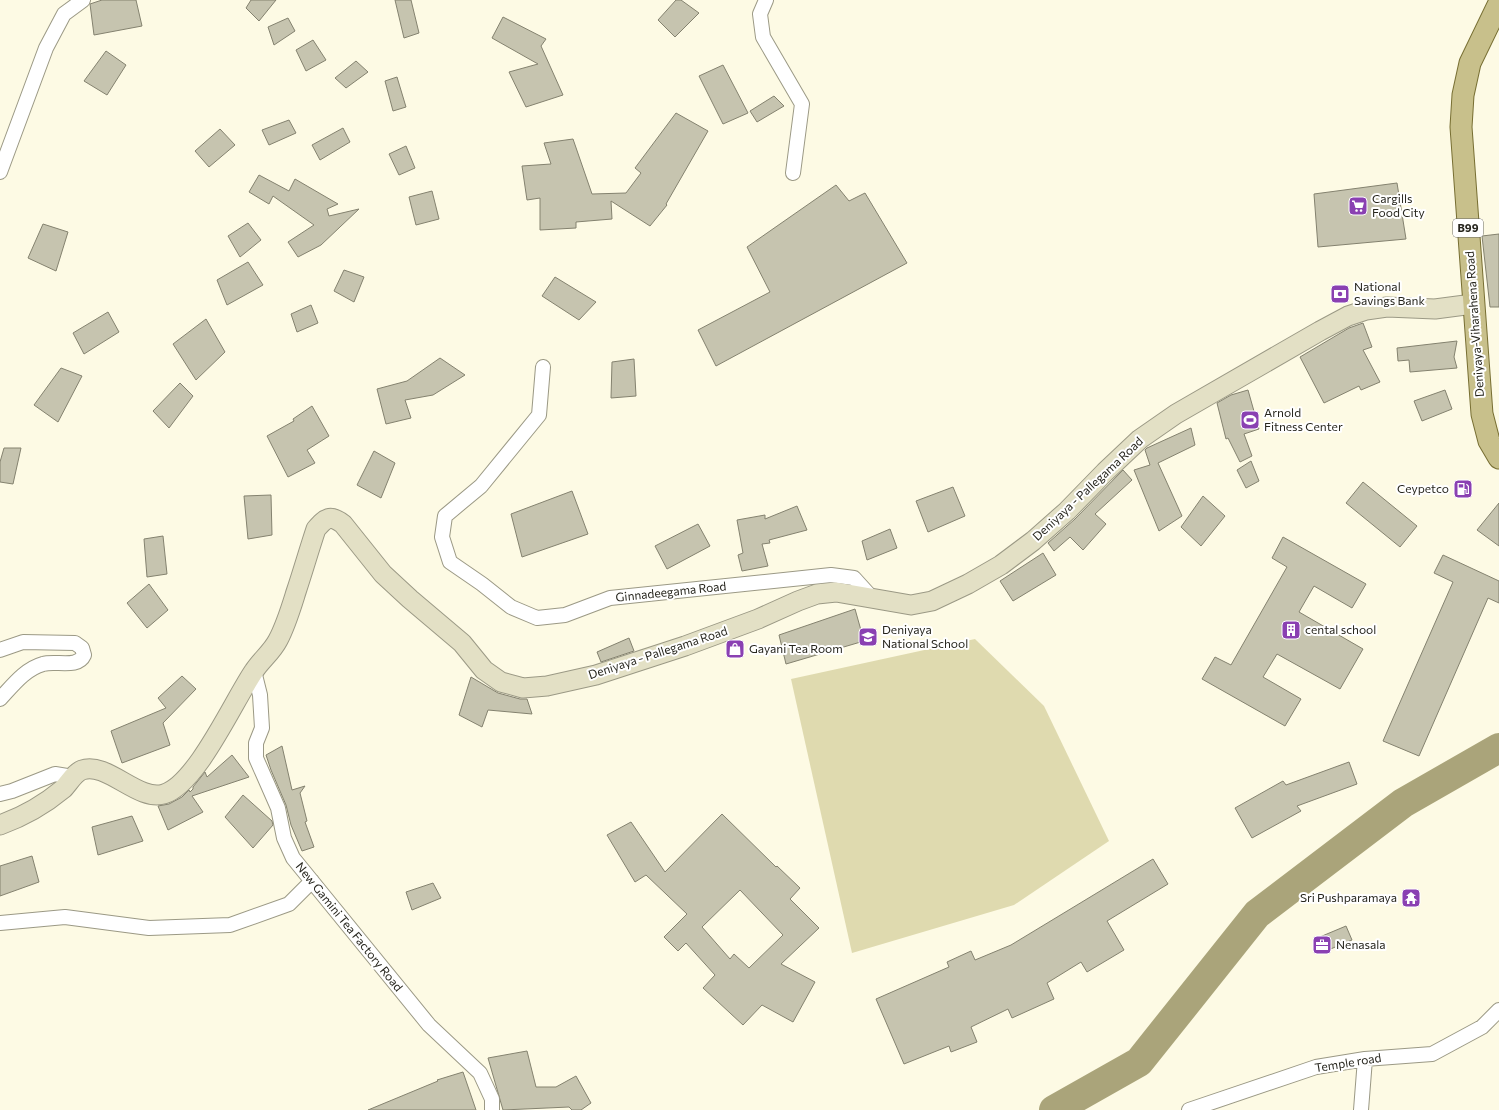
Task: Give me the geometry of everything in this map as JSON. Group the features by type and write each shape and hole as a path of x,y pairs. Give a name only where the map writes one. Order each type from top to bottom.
{"main road":[{"name":"Deniyaya-Viharahena Road","path":"1499,2 1470,62 1463,95 1461,127 1482,414 1489,441 1499,458"},
{"name":"Deniyaya - Pallegama Road","path":"0,825 37,807 63,788 82,770 92,769 107,773 132,787 153,795 164,794 177,787 195,768 254,671 278,642 316,528 324,520 332,517 343,524 383,574 462,643 484,670 501,682 523,688 547,686 596,675 685,646 758,619 817,594 836,592 911,605 932,601 968,584 1001,565 1033,541 1061,516 1140,439 1176,414 1320,331 1348,316 1366,310 1387,307 1436,309 1473,304"}],"street":[{"path":"0,172 46,48 64,14 83,0"},
{"path":"766,0 760,14 763,37 802,104 793,173"},
{"name":"Ginnadeegama Road","path":"543,367 539,415 481,486 445,516 442,537 450,562 482,584 511,608 537,618 565,615 610,598 831,575 854,578 873,599"},
{"path":"0,650 23,642 75,643 82,648 84,655 82,659 77,662 44,663 26,672 0,699"},
{"name":"New Gamini Tea Factory Road","path":"254,671 260,696 262,728 256,742 256,758 278,808 284,838 293,858 429,1025 480,1073 492,1099 492,1110"},
{"path":"0,794 12,791 55,774 73,777"},
{"path":"0,923 65,917 149,928 230,925 289,904 312,881"},
{"name":"Temple road","path":"1189,1110 1316,1067 1365,1059 1432,1054 1482,1027 1499,1010"},
{"path":"1361,1110 1365,1059"}],"shaded area":[{"path":"975,639 1044,706 1109,841 1014,905 852,953 791,679"}],"building":[{"path":"102,0 136,0 142,26 94,35 90,4"},
{"path":"251,0 276,0 259,21 246,8"},
{"path":"395,0 411,0 419,33 404,38"},
{"path":"676,0 681,0 699,13 675,37 658,20"},
{"path":"503,17 546,39 541,46 563,95 526,107 509,72 538,64 492,38"},
{"path":"288,18 295,31 274,45 268,27"},
{"path":"313,40 326,60 306,71 296,50"},
{"path":"106,51 126,65 107,95 84,81"},
{"path":"356,61 368,72 346,88 335,78"},
{"path":"723,65 748,113 723,124 699,76"},
{"path":"397,77 406,107 393,111 385,81"},
{"path":"774,96 784,106 757,122 750,111"},
{"path":"676,113 708,131 666,204 667,205 650,226 611,201 612,219 576,222 576,228 540,230 540,198 527,200 522,166 551,164 544,143 573,139 592,194 626,193 641,173 635,168"},
{"path":"289,120 296,133 269,145 262,130"},
{"path":"343,128 350,142 320,160 312,145"},
{"path":"220,129 235,145 209,167 195,151"},
{"path":"406,146 415,168 399,175 389,154"},
{"path":"259,175 289,191 295,179 338,204 327,209 329,216 359,209 321,245 298,257 288,242 314,225 273,196 269,204 249,192"},
{"name":"Cargills Food City","path":"1397,183 1406,239 1318,247 1314,194"},
{"path":"836,185 849,201 865,193 907,263 716,366 698,330 770,292 747,247"},
{"path":"432,191 439,219 416,225 409,197"},
{"path":"248,223 261,240 240,257 228,236"},
{"path":"43,224 68,232 56,271 28,258"},
{"path":"1499,234 1499,307 1490,307 1482,236"},
{"path":"248,262 263,285 227,305 217,280"},
{"path":"344,270 364,277 354,302 334,291"},
{"path":"555,277 596,302 579,320 542,296"},
{"path":"311,305 318,323 297,332 291,314"},
{"path":"108,312 119,332 84,354 73,333"},
{"path":"206,319 225,352 196,380 173,344"},
{"path":"1363,323 1372,347 1363,350 1380,382 1361,390 1359,386 1324,403 1300,357 1349,328"},
{"path":"1457,341 1454,357 1457,368 1410,372 1409,360 1398,361 1397,348"},
{"path":"440,358 465,375 433,395 405,400 411,418 386,424 377,389 407,381"},
{"path":"634,359 636,396 611,398 612,362"},
{"path":"61,368 82,376 58,422 34,405"},
{"path":"180,383 193,396 169,428 153,411"},
{"name":"Arnold Fitness Center","path":"1248,390 1259,429 1244,434 1252,456 1240,462 1228,438 1226,439 1217,403 1231,395"},
{"path":"1445,390 1452,409 1422,421 1414,401"},
{"path":"312,406 329,436 307,450 315,463 288,477 267,436 294,421 293,419"},
{"path":"1191,428 1195,445 1158,463 1182,516 1159,531 1134,470 1150,465 1145,450 1147,448"},
{"path":"4,448 21,448 13,484 0,482 0,462"},
{"path":"374,451 395,463 381,498 357,485"},
{"path":"1251,461 1259,481 1246,488 1237,470"},
{"path":"1123,470 1132,480 1095,514 1106,524 1083,550 1070,537 1054,551 1048,543 1075,519"},
{"path":"1363,482 1417,526 1400,547 1346,503"},
{"path":"953,487 965,516 928,532 916,501"},
{"path":"572,491 588,534 522,557 511,514"},
{"path":"271,495 272,535 248,539 244,496"},
{"path":"1203,496 1225,516 1201,546 1181,527"},
{"path":"1499,503 1499,546 1477,530"},
{"path":"797,506 807,530 769,540 770,543 762,544 768,566 742,571 738,555 743,553 737,520 765,515 765,519"},
{"path":"698,524 710,546 667,569 655,546"},
{"path":"890,529 897,548 867,560 862,541"},
{"path":"163,536 167,574 147,577 144,539"},
{"name":"cental school","path":"1283,537 1366,584 1352,608 1314,586 1299,612 1363,649 1340,689 1277,654 1263,677 1301,699 1285,726 1202,679 1215,657 1231,665 1287,567 1272,558"},
{"path":"1043,553 1056,575 1013,601 1000,581"},
{"path":"1443,555 1499,581 1499,603 1488,598 1419,756 1383,741 1453,582 1434,573"},
{"path":"149,584 168,610 147,628 127,603"},
{"path":"855,609 864,641 786,664 779,635"},
{"path":"629,638 634,651 601,662 597,652"},
{"path":"182,676 196,689 163,723 170,745 122,763 111,731 166,708 158,698"},
{"path":"471,677 498,693 520,699 527,699 532,714 488,710 482,727 459,715"},
{"path":"282,746 292,790 305,786 300,793 307,821 305,822 314,847 302,851 266,755"},
{"path":"232,755 249,777 192,796 203,812 168,830 158,806 169,804 182,797 189,790 190,792 205,772 207,777"},
{"path":"1349,762 1357,784 1297,806 1301,811 1252,838 1235,808 1283,781 1286,785"},
{"path":"243,795 272,821 273,825 253,848 225,817"},
{"path":"722,814 776,867 777,866 800,888 790,899 819,928 781,964 815,982 793,1022 762,1005 743,1025 703,988 715,975 686,943 678,951 664,937 687,914 646,875 635,882 607,835 631,822 665,872","holes":["740,890 783,935 749,968 734,954 730,959 702,927"]},
{"path":"132,816 143,841 98,855 92,827"},
{"path":"32,856 39,882 0,896 0,866"},
{"path":"1153,859 1168,884 1107,921 1124,950 1087,972 1081,962 1047,983 1054,999 1012,1018 1008,1009 971,1027 977,1042 951,1052 949,1046 904,1064 876,999 949,967 947,962 971,951 975,960 1011,945"},
{"path":"433,883 441,898 412,910 406,892"},
{"path":"1346,926 1352,940 1321,953 1315,939"},
{"path":"527,1051 536,1087 556,1087 576,1076 591,1103 581,1110 572,1110 569,1107 503,1110 488,1058"},
{"path":"463,1072 476,1110 368,1110 438,1081 437,1080"}],"waterway":[{"path":"1054,1110 1139,1062 1257,914 1403,803 1499,748"}],"place":[{"name":"Cargills Food City","path":"1358,206"},
{"name":"National Savings Bank","path":"1340,294"},
{"name":"Arnold Fitness Center","path":"1250,420"},
{"name":"Ceypetco","path":"1463,489"},
{"name":"cental school","path":"1291,630"},
{"name":"Deniyaya National School","path":"868,637"},
{"name":"Gayani Tea Room","path":"735,649"},
{"name":"Sri Pushparamaya","path":"1411,898"},
{"name":"Nenasala","path":"1322,945"}]}
